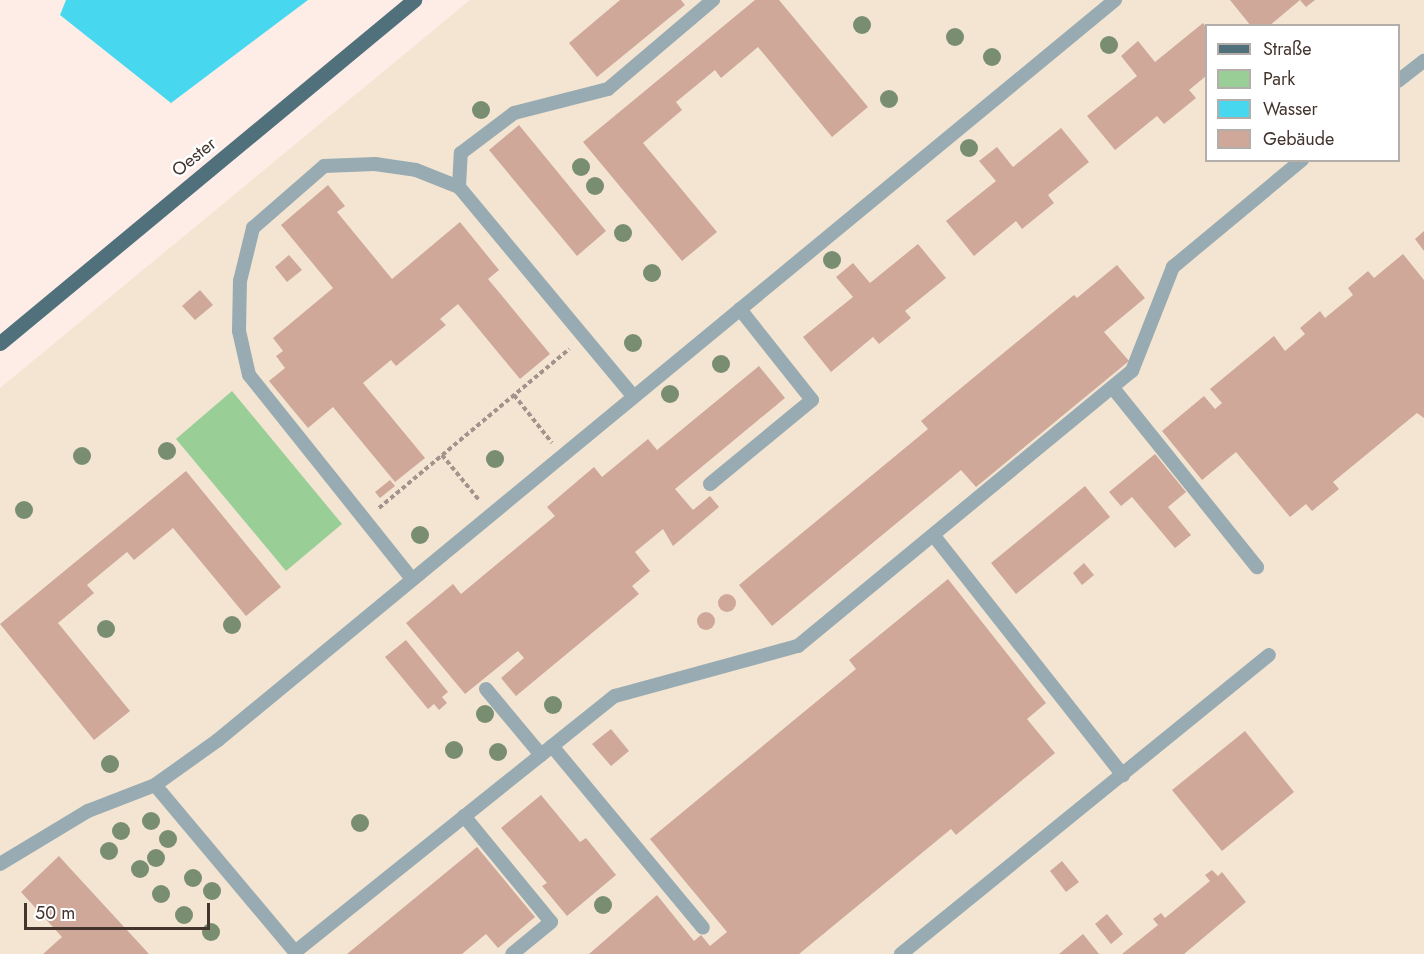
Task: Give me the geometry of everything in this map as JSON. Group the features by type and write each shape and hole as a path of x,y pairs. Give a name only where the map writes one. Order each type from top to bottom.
{"main road":[{"name":"Oester","path":"0,343 414,0"}],"lane":[{"path":"459,187 461,153 514,113 608,89 713,0"},
{"path":"0,864 88,811 155,785 218,740 1114,0"},
{"path":"1400,79 1424,61"},
{"path":"155,785 296,953 615,696 798,646 1132,371 1173,267 1300,162"},
{"path":"412,579 249,375 239,331 240,281 253,228 324,166 375,164 416,170 459,187 633,396"},
{"path":"710,484 812,400 740,309"},
{"path":"1113,388 1257,567"},
{"path":"934,536 1123,775"},
{"path":"901,954 1269,655"},
{"path":"486,689 547,750 703,928"},
{"path":"464,816 551,922 513,954"}],"path":[{"path":"364,520 584,337"},
{"path":"514,395 562,455"},
{"path":"442,454 490,515"}],"shaded area":[{"path":"470,0 1424,0 1424,954 0,954 0,388"}],"green space":[{"path":"232,391 342,524 286,571 176,439"}],"water":[{"path":"66,0 308,0 171,103 60,15"}],"building":[{"path":"620,0 681,0 685,5 597,77 569,43"},
{"path":"755,0 779,0 868,107 832,137 758,47 721,78 715,70 676,102 682,110 643,143 717,232 682,261 583,142"},
{"path":"1230,0 1300,0 1271,24 1249,24"},
{"path":"1300,0 1315,0 1306,7"},
{"path":"1203,23 1205,26 1205,77 1189,90 1196,98 1164,124 1157,116 1115,150 1087,116 1137,76 1121,56 1138,41 1155,62"},
{"path":"519,125 606,231 577,256 489,150"},
{"path":"1061,128 1089,162 1048,195 1054,203 1022,229 1016,221 974,256 946,221 996,181 979,161 997,147 1013,167"},
{"path":"328,185 345,206 337,212 392,279 460,222 499,270 488,279 550,354 520,379 458,304 440,319 446,325 396,366 391,360 363,383 425,458 395,482 333,407 308,428 269,381 285,368 276,356 283,351 273,338 333,288 281,225"},
{"path":"1424,231 1424,251 1415,239"},
{"path":"918,244 946,278 905,311 911,318 879,344 873,337 831,372 803,337 853,297 836,277 853,263 870,283"},
{"path":"1403,254 1424,280 1424,418 1417,413 1333,482 1339,489 1312,511 1306,504 1290,517 1236,452 1202,480 1162,431 1204,396 1215,409 1222,403 1210,389 1274,336 1285,351 1305,334 1300,328 1320,311 1325,318 1353,295 1348,288 1368,271 1374,278"},
{"path":"289,255 302,270 287,282 275,267"},
{"path":"1117,265 1145,298 1104,332 1129,361 976,487 961,470 772,626 739,585 928,429 921,421 1074,295 1077,298"},
{"path":"200,290 213,305 195,320 182,306"},
{"path":"759,366 785,398 675,489 693,510 710,496 719,507 673,546 663,529 635,552 650,571 632,586 639,594 516,696 501,678 524,658 518,651 465,694 406,623 453,584 461,594 555,516 547,507 594,467 602,477 648,439 657,450"},
{"path":"1155,454 1186,492 1168,507 1191,535 1175,548 1132,497 1121,506 1109,492"},
{"path":"186,471 281,587 246,616 173,528 134,560 127,552 87,585 94,593 58,623 130,711 94,740 0,624"},
{"path":"390,480 395,486 380,498 375,492"},
{"path":"1085,486 1110,517 1016,594 991,563"},
{"path":"1084,563 1094,575 1082,585 1073,573"},
{"path":"948,579 1046,703 1027,719 1055,753 956,835 951,829 799,954 589,954 657,895 694,941 701,935 710,946 727,932 650,839 856,669 849,660"},
{"path":"723,594 731,594 736,599 734,610 723,612 718,607 718,599"},
{"path":"702,612 710,612 715,617 713,628 702,630 697,625 697,617"},
{"path":"406,640 448,692 442,697 447,703 439,710 434,704 428,709 385,657"},
{"path":"611,729 629,751 611,766 592,744"},
{"path":"1245,731 1294,792 1222,851 1172,790"},
{"path":"541,795 580,842 586,838 616,875 567,916 542,886 547,883 501,828"},
{"path":"477,847 535,917 498,948 486,934 462,954 347,954"},
{"path":"59,856 149,954 43,954 62,937 21,892"},
{"path":"1062,861 1079,882 1066,892 1050,871"},
{"path":"1212,870 1218,876 1222,872 1246,902 1184,954 1122,954 1158,925 1153,919 1161,913 1165,918 1210,881 1205,875"},
{"path":"1107,914 1123,934 1111,944 1095,924"},
{"path":"1083,934 1099,954 1059,954"}]}
